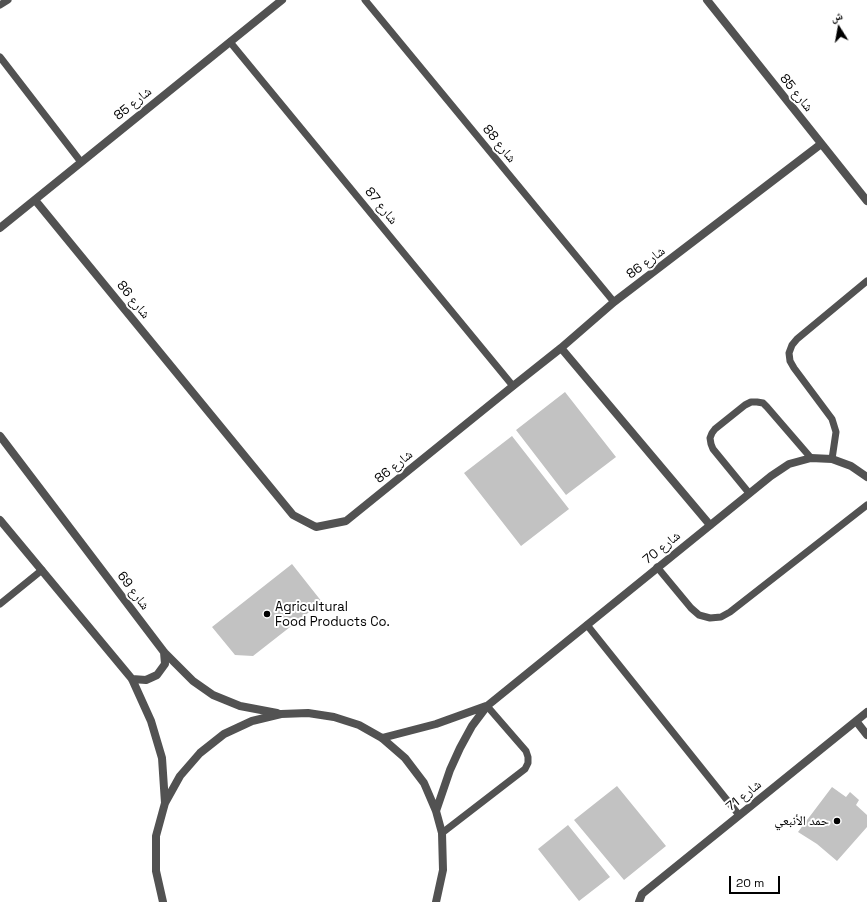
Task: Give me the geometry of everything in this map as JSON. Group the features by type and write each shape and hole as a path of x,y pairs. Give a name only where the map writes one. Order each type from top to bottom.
{"street":[{"name":"شارع 85","path":"0,228 282,0"},
{"name":"شارع 85","path":"707,0 867,201"},
{"name":"شارع 86","path":"35,200 293,515 316,527 346,521 561,348 614,302 822,144"},
{"path":"561,348 710,525"},
{"name":"شارع 69","path":"0,436 164,652 193,681 213,695 240,706 282,714"},
{"name":"شارع 70","path":"436,810 450,770 460,748 472,726 487,706 749,493 790,464 811,458 832,459 852,466 867,476"},
{"path":"0,520 132,679 151,721 162,758 166,803"},
{"path":"132,679 146,680 157,675 165,664 164,652"},
{"name":"شارع 70","path":"382,738 436,724 487,706"},
{"name":"شارع 71","path":"639,902 642,894 867,712"},
{"path":"163,902 156,871 156,836 166,803 180,776 200,753 224,734 252,721 282,714 308,713 334,717 359,725 382,738 405,758 424,783 436,810 442,833 444,870 436,902"},
{"path":"856,721 867,735"}],"lane":[{"path":"0,5 8,0"},
{"name":"شارع 88","path":"365,0 614,302"},
{"name":"شارع 87","path":"230,42 512,386"},
{"path":"0,57 81,162"},
{"path":"832,459 836,432 835,426 832,419 794,368 790,361 789,353 792,345 797,339 867,281"},
{"path":"749,493 713,449 710,438 715,429 745,405 751,402 757,402 767,407 811,458"},
{"path":"658,567 691,608 699,615 710,618 721,618 867,505"},
{"path":"0,604 42,570"},
{"path":"586,625 739,816"},
{"path":"442,833 525,769 528,763 526,751 487,706"}],"building":[{"path":"565,392 616,457 566,495 516,430"},
{"path":"512,436 569,509 521,546 464,473"},
{"name":"Agricultural Food Products Co.","path":"292,564 322,602 253,656 235,655 212,627"},
{"path":"617,786 666,846 624,880 574,820"},
{"name":"حمد الأنبعي","path":"832,787 846,797 850,792 859,800 856,805 867,815 867,827 837,861 817,844 798,832"},
{"path":"568,825 610,877 579,901 538,849"}],"place":[{"name":"Agricultural Food Products Co.","path":"267,614"},
{"name":"حمد الأنبعي","path":"837,821"}]}
